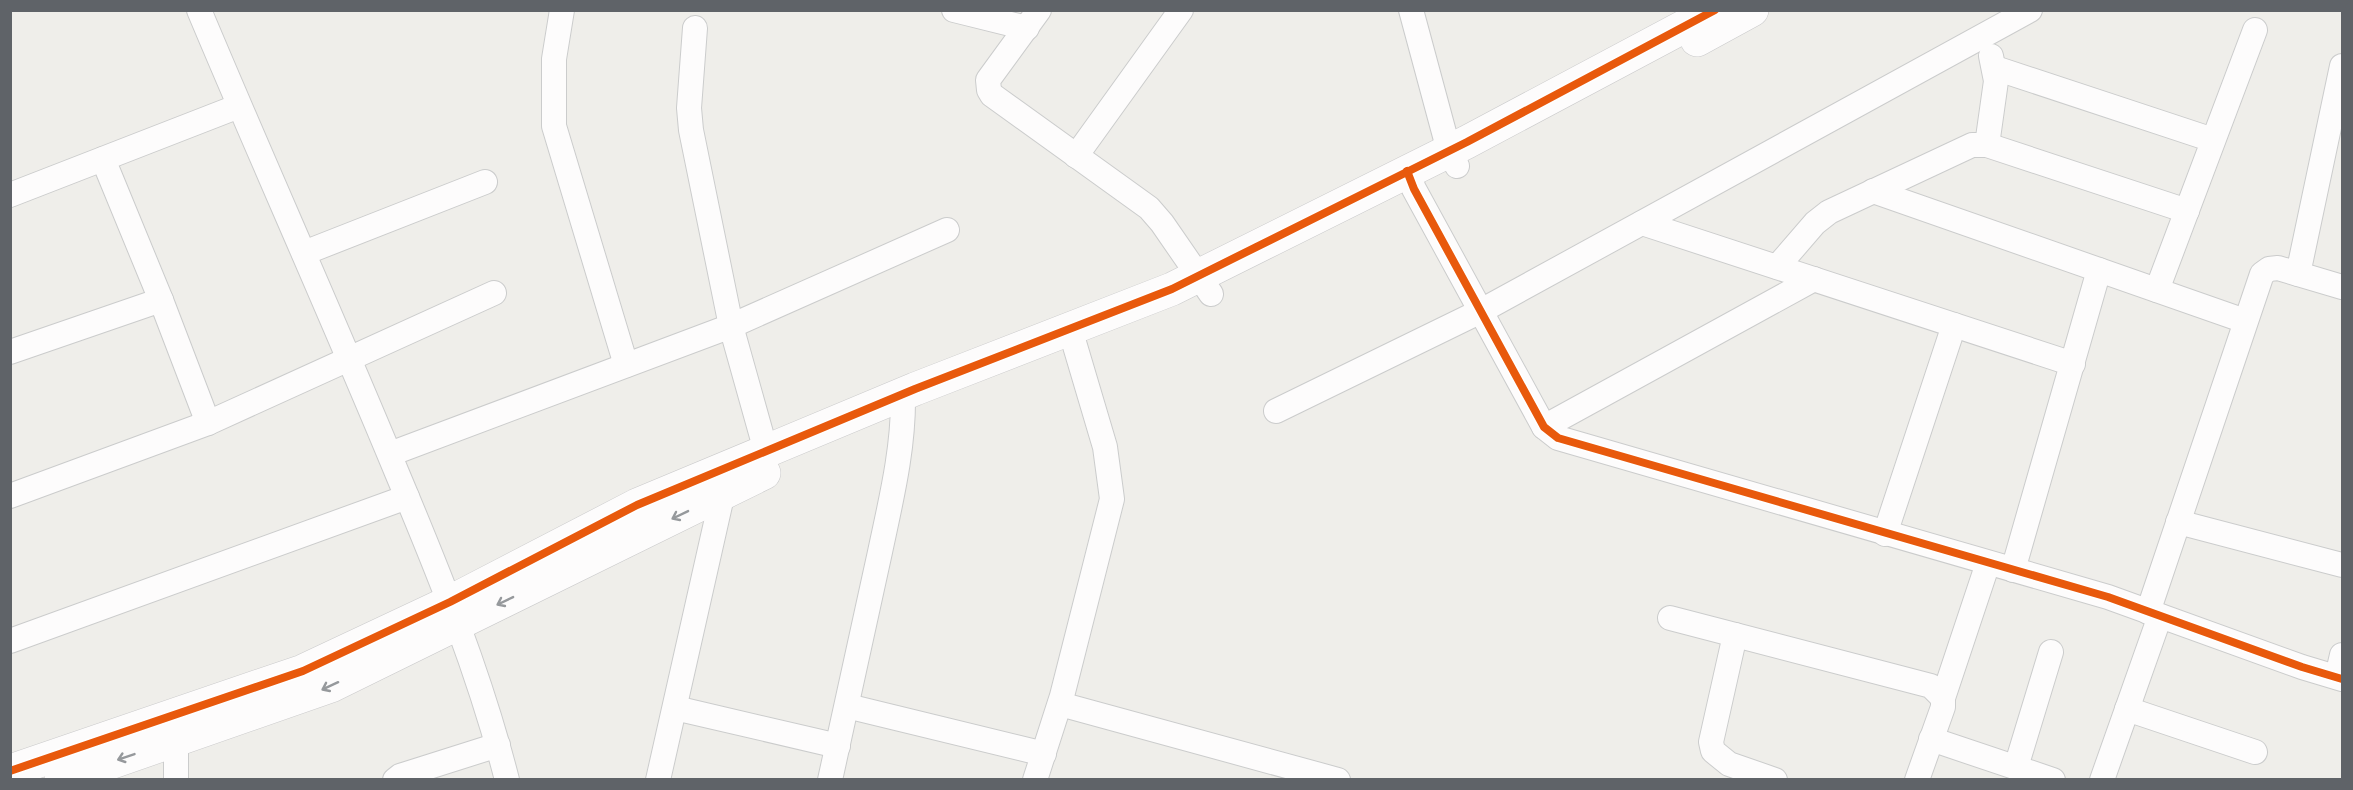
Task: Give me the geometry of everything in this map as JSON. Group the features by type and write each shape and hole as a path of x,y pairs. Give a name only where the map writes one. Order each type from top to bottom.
{"street":[{"path":"199,10 351,358 454,613 498,745 507,780"},
{"path":"562,10 554,59 554,126 626,365"},
{"path":"954,10 1033,19 988,80 989,90 992,95 1157,216 1192,290"},
{"path":"1076,156 1181,10"},
{"path":"1411,10 1453,158"},
{"path":"1453,158 1715,10"},
{"path":"726,480 773,468 903,406 1192,290 1752,10"},
{"path":"1276,411 1481,311 2031,10"},
{"path":"694,28 689,119 731,326 766,451"},
{"path":"2157,290 2255,30"},
{"path":"1985,35 1995,68 1996,81 1987,145"},
{"path":"2298,274 2343,66"},
{"path":"1995,68 2213,140"},
{"path":"10,195 239,106"},
{"path":"1777,267 1822,217 1972,145 1987,145 2187,211"},
{"path":"103,159 208,423"},
{"path":"1411,180 1549,434 1885,534 2108,597 2154,614 2341,670"},
{"path":"304,253 485,182"},
{"path":"1873,191 2245,321"},
{"path":"1642,223 2073,364"},
{"path":"390,454 731,326 947,230"},
{"path":"2102,780 2127,709 2178,522 2262,274 2269,269 2278,268 2343,287"},
{"path":"2013,570 2099,270"},
{"path":"1544,427 1814,279"},
{"path":"10,496 208,423 494,293"},
{"path":"10,352 161,300"},
{"path":"1885,534 1954,325"},
{"path":"1035,780 1060,704 1112,499 1105,447 1072,337"},
{"path":"10,771 321,691 454,613 726,480 766,451 903,406"},
{"path":"830,780 897,468 903,406"},
{"path":"658,780 726,480"},
{"path":"10,641 407,497"},
{"path":"2178,522 2343,565"},
{"path":"1917,780 1943,707 1943,698 1988,563"},
{"path":"1670,618 1931,686 1943,698"},
{"path":"1735,635 1711,742 1713,751 1729,764 1775,780"},
{"path":"2016,767 2051,652"},
{"path":"1060,704 1338,780"},
{"path":"847,706 1044,754"},
{"path":"675,708 837,746"},
{"path":"2127,709 2255,752"},
{"path":"61,780 176,727"},
{"path":"176,727 176,780"},
{"path":"1931,740 2047,779"},
{"path":"395,780 400,776 498,745"}],"cycle path":[{"path":"10,771 303,671 450,602 637,505 915,389 1172,289 1467,142 1715,10"},
{"path":"1407,171 1414,189 1544,427 1558,438 2108,597 2302,667 2342,679"}]}
